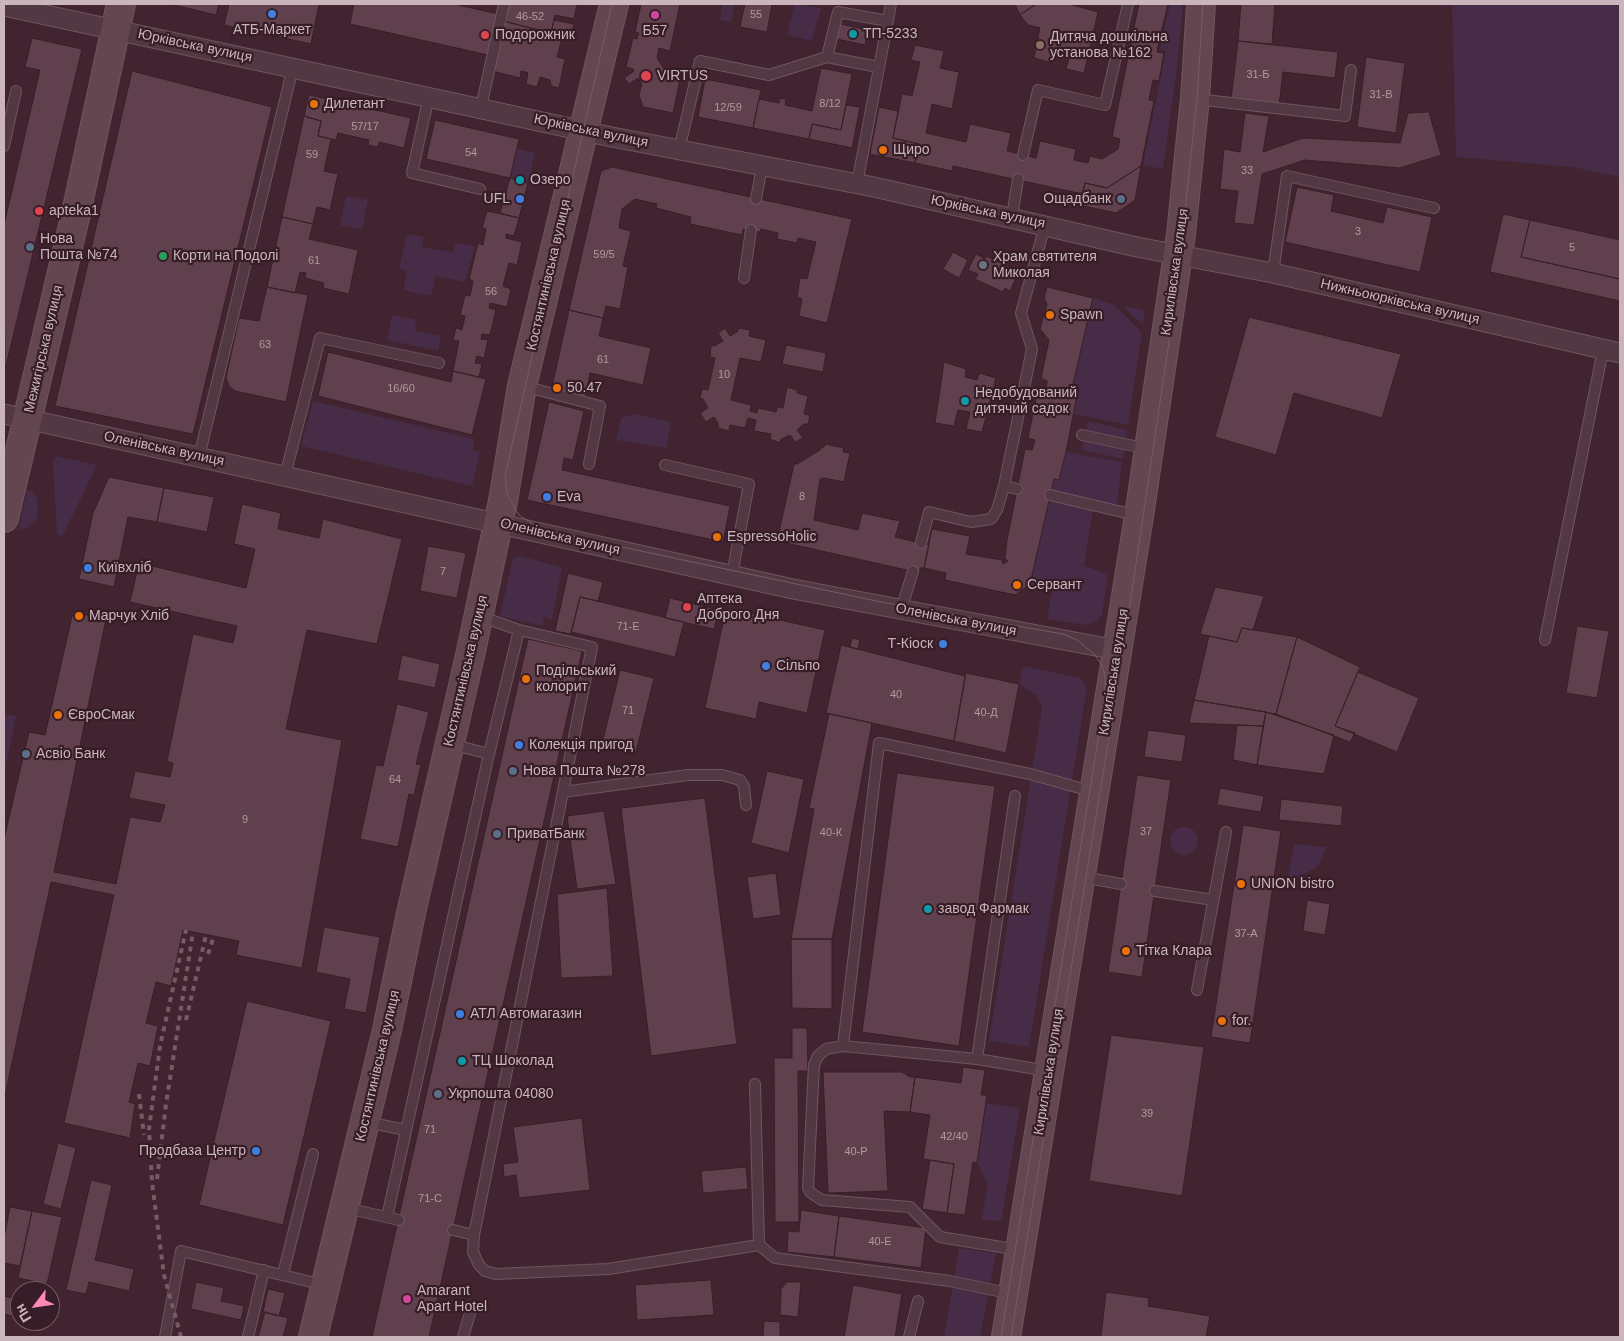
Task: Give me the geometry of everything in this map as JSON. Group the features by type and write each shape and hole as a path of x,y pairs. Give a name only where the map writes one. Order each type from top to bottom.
{"street":[{"name":"Костянтинівська вулиця","path":"313,1337 366,1122 499,523 522,386 614,4"},
{"name":"Кирилівська вулиця","path":"1006,1337 1140,516 1178,255 1195,98 1201,4"},
{"name":"Юрківська вулиця","path":"4,6 118,16 293,67 679,150 857,184 1178,255"},
{"name":"Межигірська вулиця","path":"4,518 15,416 76,213 118,16"},
{"name":"Нижньоюрківська вулиця","path":"1178,255 1273,273 1611,352"},
{"name":"Оленівська вулиця","path":"15,416 732,575 754,587 792,595 902,610 1117,650"}],"lane":[{"path":"481,108 504,4"},
{"path":"857,184 891,4"},
{"path":"1023,155 1038,90 1105,105 1128,4"},
{"path":"827,57 838,12 888,21"},
{"path":"679,150 700,61 769,75 827,57 878,67"},
{"path":"199,457 293,67"},
{"path":"1195,98 1345,116 1351,70"},
{"path":"4,146 16,92"},
{"path":"429,96 412,173 480,189"},
{"path":"756,199 762,166"},
{"path":"1273,273 1287,176 1434,208"},
{"path":"1012,217 1018,180"},
{"path":"921,543 929,512 971,522 991,519 997,510 1004,486 1032,349 1022,313 1045,225"},
{"path":"744,278 751,230"},
{"path":"284,476 320,338 372,347 439,363"},
{"path":"1545,640 1611,352"},
{"path":"522,386 600,406 589,464"},
{"path":"1082,435 1149,449"},
{"path":"665,465 749,484 732,575"},
{"path":"1004,486 1017,489"},
{"path":"1050,496 1140,516"},
{"path":"902,610 912,571"},
{"path":"478,616 520,630 592,646 474,1235 473,1252 479,1265 485,1271 496,1274 608,1269 759,1245 775,1258 921,1277 1013,1294"},
{"path":"387,1217 489,754 520,630"},
{"path":"843,1046 880,743 1030,774 1095,792"},
{"path":"449,744 489,754"},
{"path":"563,792 688,775 722,774 740,780 744,786 746,805"},
{"path":"976,1059 1015,796"},
{"path":"1197,990 1226,832"},
{"path":"1081,877 1121,884"},
{"path":"1155,891 1213,900"},
{"path":"1020,1250 940,1237 910,1207 822,1200 810,1193 808,1188 814,1065 818,1056 826,1049 843,1046 976,1059 1049,1072"},
{"path":"755,1084 759,1245"},
{"path":"366,1122 406,1130"},
{"path":"283,1274 314,1154"},
{"path":"345,1208 398,1220"},
{"path":"453,1230 474,1235"},
{"path":"165,1337 181,1251 325,1285"},
{"path":"248,1337 264,1270"},
{"path":"909,1337 918,1301"},
{"path":"463,1337 471,1310"}],"shaded area":[{"path":"722,4 734,4 731,22 720,20"},
{"path":"795,4 821,8 812,41 787,35"},
{"path":"1170,4 1183,4 1177,68 1163,169 1143,165 1166,51 1160,49"},
{"path":"1452,4 1620,4 1620,177 1572,167 1456,157"},
{"path":"516,148 535,153 528,183 510,178"},
{"path":"346,196 368,200 362,229 340,225"},
{"path":"407,234 424,237 422,247 453,252 456,243 475,246 465,282 436,276 431,296 403,290 407,271 399,269"},
{"path":"1093,298 1115,305 1142,333 1128,425 1074,414 1079,386 1073,384"},
{"path":"1125,306 1145,311 1143,325 1126,309"},
{"path":"392,315 416,320 415,331 441,336 438,351 387,340"},
{"path":"313,401 474,439 473,450 480,452 472,486 301,446"},
{"path":"635,414 671,422 666,448 616,440 621,418"},
{"path":"1088,421 1127,430 1125,440 1086,431"},
{"path":"1084,441 1125,450 1123,459 1082,450"},
{"path":"1066,452 1122,462 1117,505 1094,502 1084,566 1108,574 1102,615 1097,621 1086,625 1047,619 1052,591 1030,584 1054,479 1059,479"},
{"path":"56,456 97,465 62,537 57,534 53,462"},
{"path":"31,490 37,498 38,517 27,528 18,530 27,491"},
{"path":"519,556 562,567 552,620 544,617 543,626 500,616 513,558"},
{"path":"1023,666 1080,678 1087,687 1029,1047 989,1041 1042,708 1036,695 1019,684"},
{"path":"4,714 16,716 4,774"},
{"path":"1184,827 1194,831 1198,841 1194,851 1184,855 1174,851 1170,841 1174,831"},
{"path":"1294,844 1327,847 1318,866 1298,878 1288,878"},
{"path":"986,1103 1020,1108 1001,1221 982,1220 988,1184 977,1163"},
{"path":"959,1248 996,1253 980,1337 944,1337"}],"building":[{"path":"170,4 219,4 216,15"},
{"name":"АТБ-Маркет","path":"229,4 319,4 311,44 224,25"},
{"path":"354,4 454,4 498,14 488,55 350,24"},
{"path":"507,4 577,4 574,19 555,15 551,33 503,21"},
{"path":"641,4 680,4 670,51 659,48 657,58 666,72 681,75 673,113 643,107 639,95 642,84 638,78 629,84 624,78 634,71 626,67 633,38 637,39 639,33 635,32"},
{"path":"745,4 772,4 767,32 740,27"},
{"path":"1015,4 1036,4 1020,15"},
{"path":"1036,4 1069,4 1098,12 1084,73 1066,69 1070,54 1055,50 1052,63 1034,58 1040,28 1028,25 1020,15"},
{"path":"1139,4 1168,4 1160,37 1133,32"},
{"path":"1241,4 1275,4 1272,44 1238,41"},
{"path":"554,20 574,24 570,40 562,38 557,57 565,59 559,88 551,86 550,80 540,77 537,87 526,84 528,73 521,71 520,78 492,71 503,21 551,33"},
{"name":"ТП-5233","path":"840,24 868,30 865,45 837,39"},
{"path":"1133,32 1160,37 1157,52 1164,53 1159,81 1153,80 1149,100 1154,101 1141,166 1107,188 1085,183 1083,194 953,166 952,171 915,163 919,144 893,138 902,94 912,96 920,62 911,60 915,45 944,51 940,68 959,72 952,109 932,104 926,133 966,142 970,124 1011,133 1007,151 1036,158 1040,141 1076,149 1074,160 1088,163 1090,156 1102,159 1118,149 1120,139 1112,137"},
{"path":"32,38 82,49 5,370 4,225 40,70 25,67"},
{"path":"1238,41 1338,52 1335,78 1283,72 1279,106 1231,100"},
{"path":"1366,57 1405,63 1396,133 1357,127"},
{"path":"821,68 852,74 841,130 812,124 809,139 753,128 759,99 779,103 780,98 786,99 785,105 812,111"},
{"name":"Корти на Подолі","path":"132,71 272,107 193,434 55,406"},
{"path":"705,79 761,90 753,128 698,117"},
{"path":"309,95 411,118 404,148 379,142 378,147 368,145 369,140 338,133 336,140 318,136 321,121 304,116"},
{"path":"846,105 860,107 852,148 809,139 812,124 841,130"},
{"path":"879,107 898,111 893,138 919,144 915,163 870,154"},
{"path":"1429,112 1441,155 1400,168 1305,160 1262,174 1254,225 1234,223 1238,191 1220,189 1224,149 1240,152 1245,113 1269,116 1263,152 1303,138 1400,143 1408,113"},
{"path":"304,116 321,121 318,136 331,139 324,171 338,174 330,210 317,207 313,224 282,217"},
{"path":"435,120 519,139 510,178 426,159"},
{"path":"1141,166 1135,200 1116,213 1079,205 1085,183 1107,188"},
{"path":"612,167 852,219 827,323 799,316 802,299 797,297 800,278 807,279 816,242 798,238 797,243 777,239 778,233 761,229 760,232 743,229 742,235 690,224 691,217 656,208 657,204 635,199 622,209 619,228 631,231 623,266 628,267 620,309 606,306 603,318 569,310 601,171"},
{"path":"510,178 528,183 519,218 500,213"},
{"path":"1297,187 1334,195 1331,211 1383,223 1387,207 1432,217 1420,272 1285,242"},
{"path":"487,211 519,218 514,236 506,234 506,238 522,242 517,265 509,263 503,286 511,289 507,307 490,303 489,308 496,310 490,335 482,334 481,339 488,340 484,358 477,356 475,363 482,364 479,377 453,371 459,341 453,340 456,328 462,330 465,316 460,315 465,295 470,296 473,281 469,279 478,243 483,245 486,229 482,228"},
{"path":"1503,214 1530,220 1521,257 1620,279 1620,301 1490,272"},
{"path":"282,217 313,224 309,239 358,250 349,294 323,288 324,283 305,278 306,273 300,272 295,293 267,287"},
{"path":"1530,220 1620,240 1620,279 1521,257"},
{"path":"953,252 968,260 959,278 943,269"},
{"path":"976,254 985,259 986,256 1014,269 1013,271 1018,274 1010,291 1005,288 1003,292 975,279 978,274 968,270"},
{"path":"267,287 308,295 286,402 235,391 229,386 226,377 239,318 259,321"},
{"path":"1047,287 1093,298 1073,384 1079,385 1066,452 1059,480 1054,479 1030,584 1015,595 945,580 946,573 924,568 932,529 970,536 966,554 1002,560 1003,564 1008,561 1005,558 1007,540 1025,449 1032,450 1035,440 1028,438 1038,389 1046,391 1047,381 1041,378 1049,340 1040,329 1047,304 1044,298"},
{"path":"569,310 603,318 599,336 651,348 643,385 590,373 585,398 551,391"},
{"path":"1249,317 1401,354 1382,418 1294,393 1276,455 1215,437"},
{"path":"725,328 730,336 737,332 739,328 750,330 749,336 766,340 761,362 740,358 731,400 751,405 750,411 757,413 758,408 776,412 777,407 783,408 787,387 797,390 797,393 808,396 804,414 810,415 808,424 804,424 797,430 803,438 795,442 790,435 781,439 780,443 770,439 771,434 754,431 756,420 748,418 745,428 730,425 729,431 718,428 718,423 714,417 706,422 700,413 708,408 703,399 700,398 702,389 708,390 715,358 710,357 711,345 714,346 723,341 718,333"},
{"path":"786,345 826,353 823,372 782,364"},
{"path":"328,352 451,382 453,371 486,379 472,435 318,396"},
{"name":"Недобудований дитячий садок","path":"944,362 966,369 965,377 977,380 979,373 996,378 982,432 966,429 970,412 958,410 954,426 935,423"},
{"path":"549,402 584,411 573,460 564,458 562,470 730,506 723,542 527,500"},
{"path":"825,444 844,448 843,452 850,453 844,482 820,479 814,520 858,530 862,513 900,521 895,537 929,545 924,568 920,568 920,573 777,541 794,464 820,450"},
{"path":"109,477 164,488 157,522 128,517 114,587 79,579 93,513"},
{"path":"164,488 214,497 207,532 157,522"},
{"path":"242,504 281,513 278,529 319,538 323,519 402,539 377,644 307,630 286,729 342,740 302,968 236,955 239,941 183,930 171,986 156,982 146,1023 158,1026 150,1066 138,1063 129,1102 135,1104 130,1138 64,1123 114,895 51,882 4,1100 4,839 29,732 45,735 73,612 106,619 54,872 116,884 130,817 160,822 165,805 129,798 135,771 170,777 173,763 167,761 193,634 233,643 237,626 130,602 139,563 246,588 255,549 234,544"},
{"path":"428,546 466,553 457,598 420,591"},
{"path":"568,573 603,582 598,601 580,597 571,634 555,631"},
{"path":"1215,587 1264,596 1253,630 1242,628 1237,642 1200,634"},
{"path":"580,597 684,622 675,657 571,632"},
{"path":"670,598 719,610 714,629 665,618"},
{"name":"Сільпо","path":"726,608 825,630 807,713 759,702 756,719 705,708"},
{"path":"1577,626 1609,631 1597,698 1566,693"},
{"path":"1242,628 1297,637 1276,714 1194,700 1209,636 1237,642"},
{"path":"1297,637 1360,667 1335,726 1355,733 1350,742 1276,714"},
{"path":"852,638 860,640 858,649 850,647"},
{"name":"ТЦ Шоколад","path":"528,639 582,651 429,1337 372,1337"},
{"path":"841,645 965,676 954,741 826,713"},
{"path":"402,655 440,664 435,688 397,680"},
{"path":"620,670 654,678 636,752 602,744"},
{"path":"1358,672 1419,698 1397,752 1335,726"},
{"path":"966,673 1019,684 1006,753 954,741"},
{"path":"1194,700 1266,712 1263,726 1189,723"},
{"path":"397,704 429,712 416,764 421,765 414,795 409,794 398,847 360,839 376,765 383,766"},
{"path":"1266,712 1334,735 1324,774 1257,765"},
{"path":"829,714 872,723 832,939 791,939 814,809 809,808"},
{"path":"1237,725 1263,726 1257,765 1233,760"},
{"path":"1148,730 1186,735 1182,762 1144,757"},
{"path":"767,771 804,779 789,853 751,843"},
{"name":"завод Фармак","path":"897,773 995,786 959,1046 862,1032"},
{"path":"1137,775 1171,780 1142,977 1108,972"},
{"path":"1220,788 1264,796 1261,812 1217,805"},
{"path":"705,798 737,1044 651,1056 621,808"},
{"path":"1281,799 1343,806 1341,826 1279,820"},
{"path":"604,811 616,884 577,889 567,816"},
{"path":"1243,825 1281,831 1250,1043 1211,1037"},
{"path":"776,873 781,915 753,919 747,877"},
{"path":"607,888 613,976 561,978 557,894"},
{"path":"1307,900 1330,904 1325,935 1303,931"},
{"path":"324,927 380,937 366,1013 344,1009 350,979 316,972"},
{"path":"791,939 832,939 832,1009 792,1008"},
{"name":"Продбаза Центр","path":"247,1001 331,1021 283,1225 199,1205"},
{"path":"792,1028 807,1028 808,1071 798,1071 799,1222 775,1222 774,1058 792,1058"},
{"path":"1111,1035 1204,1047 1182,1196 1089,1181"},
{"path":"963,1067 985,1070 981,1095 987,1095 977,1163 973,1162 965,1215 947,1213 954,1164 923,1159 930,1115 910,1112 915,1077 961,1083"},
{"path":"823,1072 902,1072 910,1077 915,1077 910,1112 884,1111 888,1191 828,1193"},
{"path":"582,1118 590,1190 519,1198 516,1175 504,1177 503,1164 518,1162 513,1127"},
{"path":"58,1143 76,1148 61,1209 43,1204"},
{"path":"930,1160 954,1164 947,1213 922,1209"},
{"path":"746,1167 748,1189 703,1193 701,1171"},
{"path":"91,1180 112,1185 95,1260 134,1269 129,1291 89,1282 86,1294 66,1290"},
{"path":"10,1207 32,1211 20,1266 4,1263 4,1238"},
{"path":"801,1210 839,1216 834,1257 787,1252 788,1231 799,1232"},
{"path":"32,1211 62,1217 48,1281 32,1281 18,1278"},
{"path":"839,1216 926,1228 921,1268 834,1257"},
{"path":"711,1280 714,1315 637,1320 635,1285"},
{"path":"196,1282 224,1288 221,1301 244,1306 241,1320 191,1309"},
{"path":"787,1282 801,1282 798,1317 780,1315 781,1289"},
{"path":"853,1285 902,1294 895,1337 844,1337"},
{"path":"268,1289 285,1293 279,1316 263,1312"},
{"path":"1106,1292 1149,1298 1148,1306 1210,1316 1206,1337 1101,1337"},
{"path":"4,1296 10,1297 10,1315 4,1314"},
{"path":"265,1312 288,1318 283,1337 258,1337"},
{"path":"764,1321 780,1322 780,1337 763,1337"}],"tram line":[{"path":"612,4 505,476 507,494 519,515 542,530 881,602 1063,634 1077,640 1094,654 1102,665 1105,675 1105,693 1101,722 1001,1337"},
{"path":"1011,1337 1123,651 1176,295 1197,99 1203,4"}],"railway":[{"path":"181,1337 164,1275 152,1182 149,1129 160,1046 186,930"},
{"path":"157,1179 166,1104 193,932"},
{"path":"186,1020 206,935"},
{"path":"208,954 214,936"},
{"path":"139,1094 144,1135"}],"place":[{"name":"АТБ-Маркет","path":"272,14"},
{"name":"Б57","path":"655,15"},
{"name":"ТП-5233","path":"853,34"},
{"name":"Подорожник","path":"485,35"},
{"name":"Дитяча дошкільна установа №162","path":"1040,45"},
{"name":"VIRTUS","path":"646,76"},
{"name":"Дилетант","path":"314,104"},
{"name":"Щиро","path":"883,150"},
{"name":"Озеро","path":"520,180"},
{"name":"UFL","path":"520,199"},
{"name":"Ощадбанк","path":"1121,199"},
{"name":"apteka1","path":"39,211"},
{"name":"Нова Пошта №74","path":"30,247"},
{"name":"Корти на Подолі","path":"163,256"},
{"name":"Храм святителя Миколая","path":"983,265"},
{"name":"Spawn","path":"1050,315"},
{"name":"50.47","path":"557,388"},
{"name":"Недобудований дитячий садок","path":"965,401"},
{"name":"Eva","path":"547,497"},
{"name":"EspressoHolic","path":"717,537"},
{"name":"Київхліб","path":"88,568"},
{"name":"Сервант","path":"1017,585"},
{"name":"Аптека Доброго Дня","path":"687,607"},
{"name":"Марчук Хліб","path":"79,616"},
{"name":"Т-Кіоск","path":"943,644"},
{"name":"Сільпо","path":"766,666"},
{"name":"Подільський колорит","path":"526,679"},
{"name":"ЄвроСмак","path":"58,715"},
{"name":"Колекція пригод","path":"519,745"},
{"name":"Асвіо Банк","path":"26,754"},
{"name":"Нова Пошта №278","path":"513,771"},
{"name":"ПриватБанк","path":"497,834"},
{"name":"UNION bistro","path":"1241,884"},
{"name":"завод Фармак","path":"928,909"},
{"name":"Тітка Клара","path":"1126,951"},
{"name":"АТЛ Автомагазин","path":"460,1014"},
{"name":"for.","path":"1222,1021"},
{"name":"ТЦ Шоколад","path":"462,1061"},
{"name":"Укрпошта 04080","path":"438,1094"},
{"name":"Продбаза Центр","path":"256,1151"},
{"name":"Amarant Apart Hotel","path":"407,1299"}]}
